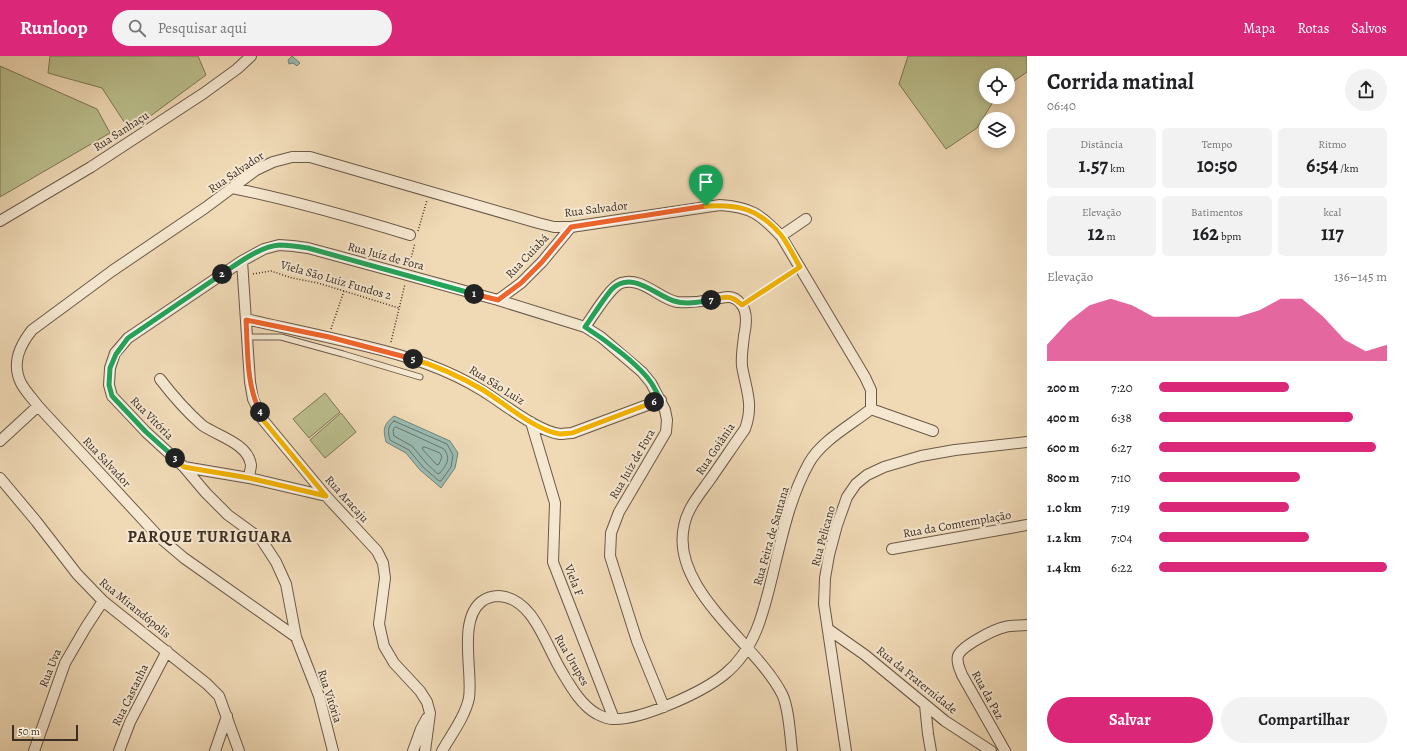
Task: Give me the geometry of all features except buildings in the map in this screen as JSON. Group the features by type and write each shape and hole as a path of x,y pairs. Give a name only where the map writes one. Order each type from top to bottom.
{"street":[{"name":"Rua Sanhaçu","path":"0,221 111,154 204,93 252,56"},
{"name":"Rua Salvador","path":"296,637 184,558 158,536 38,406 21,383 17,369 18,354 24,340 32,330 112,271 205,208 256,170 273,162 292,157 310,158 538,224 554,227 571,227 720,205 738,206 752,211 766,220 781,236 800,267 865,377 871,390 871,409"},
{"path":"232,188 276,197 322,209 410,235"},
{"path":"781,236 806,219"},
{"name":"Rua Cuiabá","path":"498,300 521,283 542,262 571,227"},
{"name":"Rua Juíz de Fora","path":"264,249 279,245 308,248 498,300 585,327 601,337 642,372 651,383 661,400 667,420 666,432 619,512 611,534 610,556 638,641 664,707"},
{"name":"Rua Vitória","path":"264,249 242,261 128,338 116,354 110,368 109,385 112,396 146,432 184,467 228,516 261,539 276,562 286,584 296,637 319,696 333,751"},
{"name":"Rua Aracaju","path":"242,261 250,382 253,399 263,420 326,496 377,551 383,563 385,578 380,624 384,646 394,663 420,691 427,702 430,713"},
{"path":"585,327 612,289 621,283 630,282 641,285 675,302 689,303 729,297 735,299 742,305"},
{"name":"Rua Goiânia","path":"742,305 745,314 745,331 742,366 749,400 749,417 745,429 692,506 684,526 682,546 687,566 704,597 748,649"},
{"name":"Rua São Luiz","path":"246,320 329,337 425,362 476,387 532,422 560,434 572,433 661,400"},
{"path":"160,379 186,411 204,426 236,444 247,456 251,466 249,478"},
{"path":"0,441 38,406"},
{"path":"871,409 933,431"},
{"name":"Rua Feira de Santana","path":"748,649 761,620 789,510 809,462 824,444 871,409"},
{"name":"Viela F","path":"532,422 555,502 553,562 614,719"},
{"name":"Rua Pelicano","path":"846,751 824,604 825,578 829,555 837,525 847,497 856,484 868,475 884,467 921,456 955,450 1027,442"},
{"path":"184,467 249,478 326,496"},
{"name":"Rua Mirandópolis","path":"0,478 77,574 103,602 167,651 207,684 219,696 239,751"},
{"name":"Rua da Comtemplação","path":"892,549 1027,525"},
{"name":"Rua Urupes","path":"442,751 465,710 469,698 469,628 472,614 481,602 494,596 508,596 519,602 530,614 541,630 561,670 580,699 596,713 608,719 627,719 664,707 705,688 725,674 740,660 748,649"},
{"name":"Rua Uva","path":"34,751 65,663 103,602"},
{"name":"Rua da Paz","path":"1005,751 962,675 958,665 958,656 963,649 996,629 1007,626 1026,626"},
{"name":"Rua da Fraternidade","path":"828,629 865,655 945,721 991,751"},
{"path":"748,649 771,676 782,696 792,751"},
{"name":"Rua Castanha","path":"119,751 130,722 167,651"},
{"path":"925,705 931,751"},
{"path":"413,751 421,729 430,713"},
{"path":"425,751 430,713"},
{"path":"215,751 227,716"},
{"path":"928,734 931,728 938,721 945,721"}],"lane":[{"path":"247,337 281,337 420,377"}],"path":[{"path":"742,305 800,267"},
{"name":"Viela São Luiz Fundos 2","path":"243,276 271,271 399,308"},
{"path":"329,337 344,291"}],"green space":[{"path":"50,56 198,56 206,75 130,131 102,88 48,73"},
{"path":"908,56 1027,56 1027,72 1015,80 1015,68 979,68 979,104 992,104 987,112 979,112 979,125 977,128 946,149 899,84"},
{"path":"0,66 97,109 110,133 0,197"},
{"path":"325,393 340,412 309,438 293,419"},
{"path":"341,413 356,432 325,458 310,440"}],"water":[{"path":"292,56 300,63 297,66 293,63 289,64 288,60"},
{"path":"394,416 450,441 458,453 455,468 441,488 420,470 406,453 386,442 384,434 385,428"}],"district":[{"name":"PARQUE TURIGUARA","path":"210,536"}],"route":[{"path":"706,206 738,206 752,211 766,220 781,236 800,267 742,305 735,299 729,297 689,303 675,302 641,285 630,282 621,283 612,289 585,327 601,337 642,372 651,383 661,400 572,433 560,434 532,422 483,391 456,376 425,362 329,337 246,320 250,382 253,399 263,420 326,496 249,478 184,467 146,432 112,396 109,385 110,368 116,354 128,338 242,261 264,249 279,245 308,248 498,300 521,283 542,262 571,227 706,206"}]}
